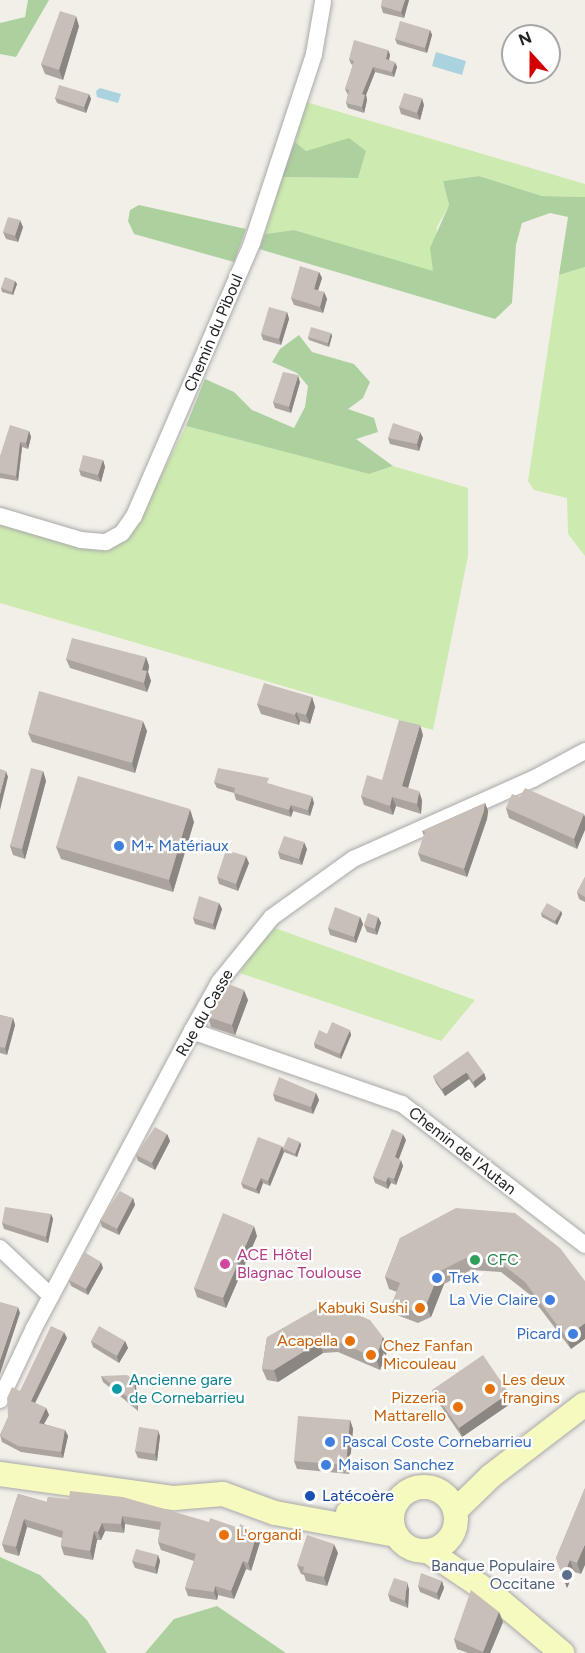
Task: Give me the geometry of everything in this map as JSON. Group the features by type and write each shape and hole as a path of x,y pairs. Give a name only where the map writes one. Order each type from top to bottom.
{"main road":[{"path":"458,1571 451,1537 449,1502 460,1486 550,1430 585,1404"},
{"path":"0,1469 24,1476"},
{"path":"0,1474 184,1499 223,1494 275,1513 396,1534 410,1547 428,1551 532,1624 562,1653"},
{"path":"156,1494 225,1484 286,1505 353,1514 386,1510 421,1488 449,1502"},
{"path":"396,1534 392,1518 397,1502"},
{"path":"428,1551 451,1537"}],"street":[{"name":"Chemin du Piboul","path":"0,516 81,540 106,542 122,533 134,516 252,243 314,54 323,2"},
{"name":"Rue du Casse","path":"0,1400 51,1296 220,981 272,917 353,859 533,779 585,751"},
{"name":"Chemin de l'Autan","path":"192,1031 402,1104 585,1245"},
{"path":"0,1248 51,1296"}],"green space":[{"path":"28,0 49,0 16,57 0,54 0,23 25,17"},
{"path":"306,102 585,184 585,197 542,196 479,176 443,181 449,205 437,227 434,272 294,230 265,234 282,177 358,178 322,146 306,151 295,142"},
{"path":"349,138 366,151 358,178 282,177 295,142 306,151"},
{"path":"479,176 542,196 585,197 585,267 559,275 568,217 550,213 522,223 516,245 512,303 495,319 259,249 265,234 294,230 433,271 430,248 449,205 443,181"},
{"path":"139,205 246,229 234,262 134,234 128,221 130,210"},
{"path":"585,267 585,556 568,534 567,498 534,490 528,481 559,275"},
{"path":"299,335 312,352 354,364 370,382 363,398 348,409 374,418 378,432 356,439 393,466 369,474 186,426 205,379 234,392 252,410 294,428 305,407 308,386 297,373 272,362 280,349"},
{"path":"186,426 369,474 393,466 468,488 468,556 433,730 0,603 0,522 93,550 115,545 132,534"},
{"path":"275,928 475,1000 441,1041 240,973 249,955"},
{"path":"0,1557 40,1575 87,1620 107,1653 0,1653"},
{"path":"217,1606 286,1653 145,1653 174,1619"}],"water":[{"path":"436,52 466,61 462,75 432,66"},
{"path":"100,88 121,94 118,103 97,97 96,91"}],"building":[{"path":"382,0 405,0 401,12 381,6"},
{"path":"60,11 76,16 59,70 41,64"},
{"path":"400,21 430,30 425,48 395,39"},
{"path":"354,40 388,50 386,59 395,62 392,72 373,67 362,94 365,95 362,107 346,103 349,90 345,89 354,61 349,59"},
{"path":"59,85 89,94 84,107 55,98"},
{"path":"404,93 422,98 417,113 399,107"},
{"path":"8,217 20,220 15,236 3,232"},
{"path":"300,266 319,272 314,289 324,292 320,307 291,298"},
{"path":"5,277 15,281 12,292 1,288"},
{"path":"269,307 287,312 279,339 261,334"},
{"path":"311,327 331,333 328,343 308,337"},
{"path":"283,372 298,375 289,407 273,402"},
{"path":"393,423 420,432 417,444 388,438"},
{"path":"10,425 29,431 26,443 20,442 16,476 0,473 0,456"},
{"path":"83,455 103,460 98,475 79,470"},
{"path":"72,638 146,657 142,670 147,671 144,683 66,659"},
{"path":"264,683 312,697 306,715 296,712 295,715 257,704"},
{"path":"39,691 143,721 132,763 28,733"},
{"path":"399,720 420,725 402,786 419,791 417,804 392,797 390,806 361,796 367,775 382,780"},
{"path":"31,768 43,771 22,849 10,846"},
{"path":"218,768 269,778 267,783 312,796 308,810 291,805 289,810 234,793 235,788 214,782"},
{"path":"0,769 6,771 0,794"},
{"path":"78,776 190,809 169,880 56,847"},
{"path":"525,788 584,814 574,839 506,808 512,794 520,797"},
{"path":"485,803 464,869 418,853 425,832 422,831"},
{"path":"284,836 304,842 299,859 278,852"},
{"path":"226,850 246,856 236,884 217,877"},
{"path":"585,877 585,897 577,892"},
{"path":"199,896 219,903 213,924 193,918"},
{"path":"547,903 561,911 555,921 541,913"},
{"path":"335,907 360,917 354,937 328,928"},
{"path":"368,913 378,917 375,929 364,925"},
{"path":"223,982 244,990 232,1025 208,1017"},
{"path":"0,1015 13,1018 5,1048 0,1047"},
{"path":"332,1022 350,1030 340,1054 314,1043 319,1030 327,1034"},
{"path":"468,1051 484,1073 473,1082 467,1072 442,1089 433,1076"},
{"path":"279,1077 316,1093 311,1107 273,1094"},
{"path":"155,1127 167,1134 152,1163 136,1155"},
{"path":"392,1129 403,1134 395,1157 401,1160 394,1179 388,1177 386,1182 373,1177"},
{"path":"258,1137 282,1146 268,1181 261,1178 256,1189 241,1183"},
{"path":"288,1137 300,1142 295,1154 283,1148"},
{"path":"120,1191 133,1198 117,1229 100,1220"},
{"path":"5,1207 51,1214 46,1237 2,1223"},
{"path":"456,1208 515,1213 560,1248 585,1281 585,1323 566,1337 525,1282 497,1260 466,1258 440,1271 426,1305 413,1311 392,1303 400,1283 385,1277 400,1238"},
{"path":"223,1213 254,1226 223,1298 194,1288"},
{"path":"84,1252 101,1262 86,1289 69,1280"},
{"path":"0,1302 18,1307 0,1360"},
{"path":"318,1308 341,1308 370,1320 383,1337 376,1358 334,1340 319,1342 274,1370 262,1369 267,1337"},
{"path":"51,1326 64,1332 31,1401 46,1408 39,1423 65,1430 61,1452 18,1446 0,1436 8,1417 7,1398 12,1387 20,1391"},
{"path":"99,1326 125,1341 117,1356 91,1341"},
{"path":"483,1355 509,1393 459,1428 432,1390"},
{"path":"127,1375 134,1380 136,1404 101,1376"},
{"path":"298,1416 350,1420 346,1465 294,1461"},
{"path":"139,1427 158,1430 155,1454 135,1451"},
{"path":"585,1488 585,1544 577,1563 570,1560 563,1577 556,1558"},
{"path":"70,1491 123,1497 209,1522 210,1518 239,1528 240,1524 257,1534 248,1563 243,1561 231,1591 215,1586 214,1592 185,1588 196,1554 158,1542 161,1522 122,1516 121,1524 102,1523 98,1532 94,1531 90,1551 61,1546 63,1531 24,1519 16,1547 2,1544 18,1494 47,1502 48,1497 69,1499"},
{"path":"307,1535 334,1544 324,1577 303,1572 304,1567 297,1565"},
{"path":"136,1549 158,1555 155,1567 132,1561"},
{"path":"421,1573 442,1581 437,1593 418,1586"},
{"path":"394,1578 407,1582 405,1601 388,1594"},
{"path":"471,1590 499,1612 483,1652 454,1639"}],"place":[{"name":"M+ Matériaux","path":"119,846"},
{"name":"CFC","path":"475,1260"},
{"name":"ACE Hôtel Blagnac Toulouse","path":"225,1264"},
{"name":"Trek","path":"437,1278"},
{"name":"La Vie Claire","path":"550,1300"},
{"name":"Kabuki Sushi","path":"420,1308"},
{"name":"Picard","path":"573,1334"},
{"name":"Acapella","path":"350,1341"},
{"name":"Chez Fanfan Micouleau","path":"371,1355"},
{"name":"Ancienne gare de Cornebarrieu","path":"117,1389"},
{"name":"Les deux frangins","path":"490,1389"},
{"name":"Pizzeria Mattarello","path":"458,1407"},
{"name":"Pascal Coste Cornebarrieu","path":"330,1442"},
{"name":"Maison Sanchez","path":"326,1465"},
{"name":"Latécoère","path":"310,1496"},
{"name":"L'organdi","path":"224,1535"},
{"name":"Banque Populaire Occitane","path":"567,1575"}]}
